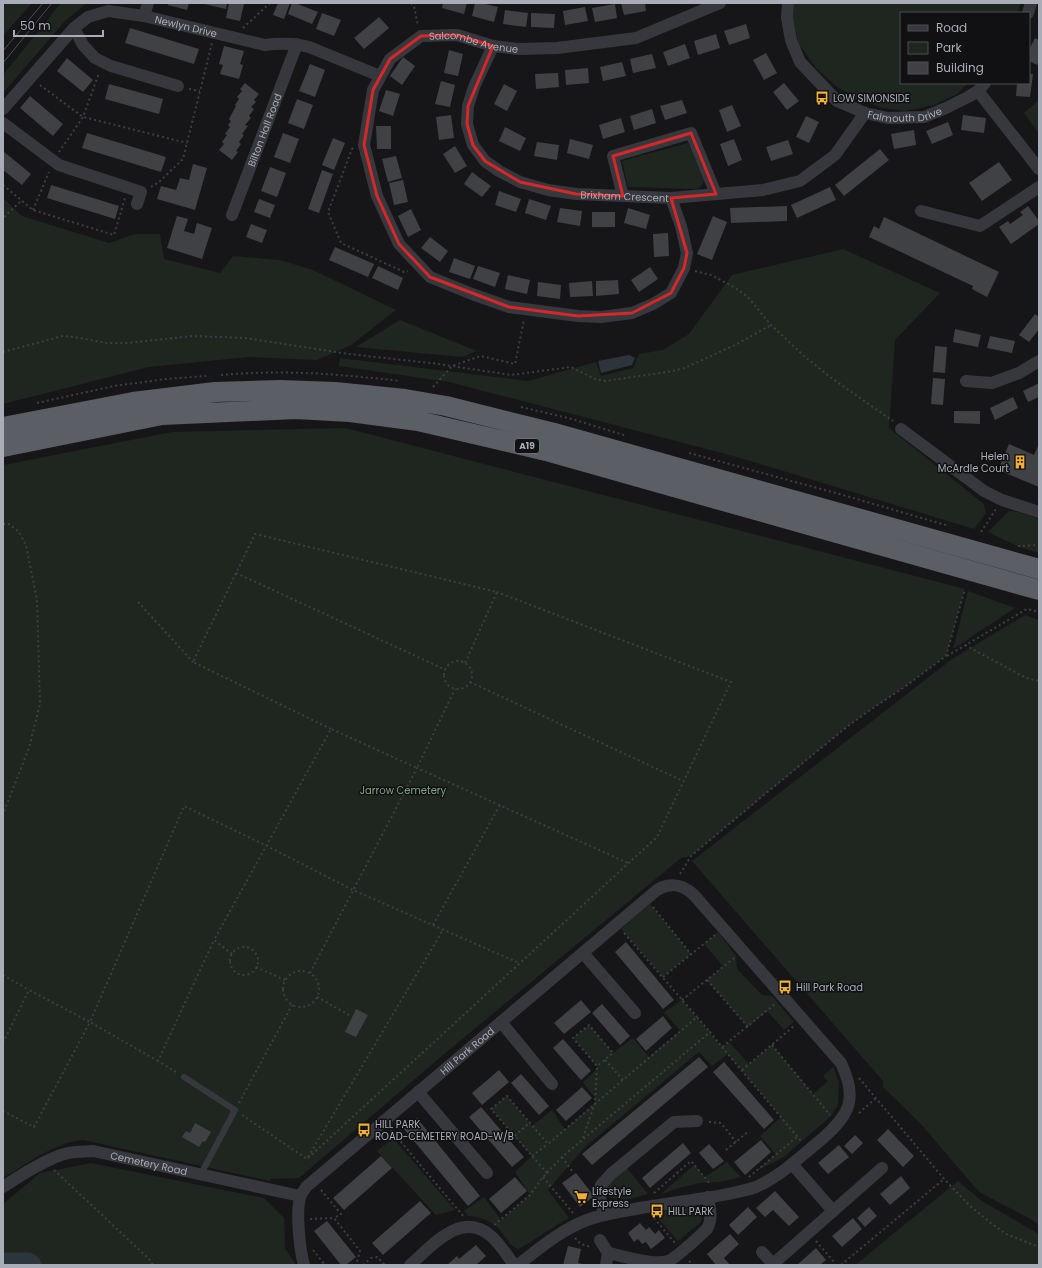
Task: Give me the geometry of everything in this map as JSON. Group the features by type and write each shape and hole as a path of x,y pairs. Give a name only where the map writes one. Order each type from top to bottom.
{"highway":[{"name":"A19","path":"3,426 133,402 215,392 280,390 335,392 405,399 446,406 554,433 1039,568"},
{"name":"A19","path":"3,447 162,415 296,409 358,413 418,421 546,450 1039,590"},
{"path":"925,536 1039,560"},
{"path":"920,556 976,578 1039,600"}],"street":[{"path":"144,16 148,3"},
{"name":"Salcombe Avenue","path":"672,198 681,226 687,253 684,268 671,293 653,304 632,313 602,317 578,316 509,307 472,294 430,277 399,244 377,196 364,145 372,90 390,59 420,36 457,35 493,46 518,49 557,48 636,38 720,3"},
{"name":"Falmouth Drive","path":"788,3 787,18 791,40 800,62 837,101 865,113 888,118 924,117 946,108 982,87"},
{"name":"Newlyn Drive","path":"3,109 74,28 88,18 108,11 144,16 265,45 281,43 297,44 309,47 380,76"},
{"path":"74,28 83,45 95,58 111,66 178,86"},
{"name":"Bilton Hall Road","path":"232,215 297,44"},
{"name":"Brixham Crescent","path":"493,46 474,87 468,106 467,124 472,145 485,161 499,172 520,182 548,190 576,194 672,198 763,190 800,181 835,156 865,113"},
{"path":"982,87 1039,169"},
{"path":"3,123 59,165 142,192 137,204"},
{"path":"623,196 613,156 691,133 716,194"},
{"path":"921,210 980,226 1039,187"},
{"path":"966,381 992,383 1019,373 1039,361"},
{"path":"901,430 974,484 1002,500 1039,512"},
{"path":"518,1265 542,1245 568,1229 604,1215 719,1196 755,1187 771,1180 838,1124 848,1109 850,1085 843,1066 784,997 687,889 681,886 672,885"},
{"name":"Hill Park Road","path":"300,1196 306,1187 646,899 664,886 672,885"},
{"path":"583,953 635,1013"},
{"path":"501,1022 552,1084"},
{"path":"418,1092 487,1173"},
{"path":"604,1215 599,1193 601,1184 674,1122 697,1121"},
{"name":"Cemetery Road","path":"3,1187 39,1165 62,1155 93,1151 300,1196"},
{"path":"792,1164 833,1211"},
{"path":"762,1252 773,1264 882,1168"},
{"path":"300,1196 300,1252 304,1265"},
{"path":"600,1240 607,1256 652,1262 671,1260 707,1229 719,1196"},
{"path":"410,1265 450,1231 458,1227 469,1226 480,1229 486,1233 498,1244 514,1265"}],"lane":[{"path":"184,1077 235,1110 201,1174"}],"path":[{"path":"233,37 270,3"},
{"path":"411,3 414,6 420,36"},
{"path":"142,192 159,182 183,159 215,33"},
{"path":"33,210 53,161 83,117 103,62"},
{"path":"40,85 83,117 187,143"},
{"path":"364,145 352,149 328,212 341,243 404,272 423,269"},
{"path":"3,185 33,210 114,235 128,187"},
{"path":"3,217 21,201"},
{"path":"684,268 711,275 747,296 772,325 804,356 830,377 900,426 901,430"},
{"path":"432,388 452,366 481,356 515,364 526,309"},
{"path":"3,352 63,336 106,343 127,343 194,336 245,338 349,354 452,366 511,375 571,367 595,379 605,381 685,368 739,343 772,325"},
{"path":"981,532 1002,500"},
{"path":"3,524 9,524 19,532 26,545 37,600 40,704 29,748 3,814"},
{"path":"193,662 255,534 497,592 731,682 656,837 306,1159"},
{"path":"236,573 446,670"},
{"path":"946,656 965,589"},
{"path":"465,663 497,592"},
{"path":"138,602 193,662 331,730 628,864"},
{"path":"672,885 691,856 848,726 946,656 1028,608 1039,612"},
{"path":"965,645 1026,678 1039,681"},
{"path":"455,662 465,663 469,666 472,672 470,682 464,688 455,689 446,682 446,670 448,666 455,662"},
{"path":"470,682 684,781"},
{"path":"310,973 455,689"},
{"path":"158,1061 214,940 331,730"},
{"path":"433,925 500,805"},
{"path":"3,1112 34,1127 90,1022 184,806 353,890 519,963"},
{"path":"646,899 691,954"},
{"path":"617,924 710,1032 808,1150"},
{"path":"663,977 723,929"},
{"path":"306,1159 443,930"},
{"path":"214,940 232,954"},
{"path":"241,947 246,947 252,950 256,953 258,959 256,967 248,974 238,973 232,967 230,962 232,954 235,950 241,947"},
{"path":"682,1000 742,951"},
{"path":"256,967 285,980"},
{"path":"298,971 310,973 317,981 319,987 317,997 306,1007 292,1005 283,995 282,988 285,980 291,974 298,971"},
{"path":"3,975 90,1022 184,1077"},
{"path":"707,980 748,1027"},
{"path":"3,1043 29,990"},
{"path":"317,997 351,1016"},
{"path":"722,1047 784,997"},
{"path":"292,1005 235,1110 306,1159"},
{"path":"532,1156 697,1017"},
{"path":"742,1070 803,1019"},
{"path":"583,1140 595,1103 597,1066 573,1038 589,1025 613,1053 597,1066"},
{"path":"486,1233 530,1195 543,1176 562,1158 710,1032"},
{"path":"772,1045 838,1124"},
{"path":"605,1060 623,1080"},
{"path":"843,1066 853,1070 944,1179 970,1206 1006,1234 1039,1247"},
{"path":"547,1173 491,1108 507,1096 548,1144"},
{"path":"697,1121 721,1123 736,1142"},
{"path":"384,1122 473,1228"},
{"path":"515,1136 530,1122"},
{"path":"726,1150 749,1131"},
{"path":"682,1251 641,1208 691,1162 719,1196 797,1136"},
{"path":"562,1158 572,1171"},
{"path":"54,1170 153,1265"},
{"path":"543,1176 581,1223"},
{"path":"841,1265 944,1179"},
{"path":"299,1219 334,1218 341,1214 313,1181"},
{"path":"334,1218 360,1251 356,1265"},
{"path":"568,1229 581,1244 607,1256"},
{"path":"809,1233 835,1263 834,1265"},
{"path":"362,1265 371,1258 377,1257 385,1265"}],"highlighted area":[{"path":"457,35 493,46 468,106 467,124 473,145 485,161 520,182 576,194 623,196 613,156 691,133 716,194 671,198 687,253 684,268 671,293 632,313 578,316 509,307 430,277 399,244 377,196 364,145 373,90 390,59 421,36"}],"green space":[{"path":"3,3 32,3 3,36"},
{"path":"61,3 87,3 65,21 3,93 3,75"},
{"path":"794,3 1021,3 1017,12 900,12 900,84 967,84 957,94 934,105 905,111 883,108 854,98 835,85 816,68 799,44 793,19"},
{"path":"1039,100 1039,134 1024,113"},
{"path":"688,143 704,180 702,186 697,189 628,187 622,161"},
{"path":"3,198 22,216 109,243 135,234 160,234 164,259 220,273 233,256 280,260 313,270 396,310 351,345 317,360 248,357 149,367 3,404"},
{"path":"843,249 940,293 895,340 889,428 984,504 986,513 974,529 737,457 449,382 339,366 340,358 528,381 596,362 601,376 633,368 639,354 663,350 689,334 732,275"},
{"path":"400,320 477,351 462,357 356,347"},
{"name":"Jarrow Cemetery","path":"346,428 965,589 946,656 848,726 691,856 681,858 443,1055 299,1178 271,1179 270,1181 83,1140 52,1149 31,1160 3,1178 3,465 172,432"},
{"path":"1009,511 1018,512 1039,519 1039,553 1019,547 988,532"},
{"path":"968,591 1015,608 953,649"},
{"path":"1025,615 1039,620 1039,1225 1029,1218 979,1192 920,1123 883,1087 883,1081 692,861 952,659"},
{"path":"650,904 691,954 663,977 621,929"},
{"path":"718,932 736,956 737,969 762,995 772,996 794,1022 784,1030 767,1011 748,1027 707,980 723,966 704,944"},
{"path":"682,1000 722,1047 729,1042 749,1064 772,1045 813,1094 828,1081 823,1076 833,1067 839,1082 838,1105 831,1116 784,1157 754,1172 776,1154 760,1136 781,1117 728,1054 712,1066 699,1052 585,1147 548,1190 569,1218 518,1249 511,1245 500,1230 492,1223 483,1219 468,1216 464,1211 484,1197 501,1220 530,1195 515,1172 532,1156 491,1109 507,1096 532,1126 552,1110 565,1129 595,1103 595,1098 583,1082 597,1069 597,1066 573,1038 589,1025 613,1053 633,1038 649,1057 680,1031 664,1012"},
{"path":"393,1138 455,1210 436,1215 377,1151"},
{"path":"727,1162 741,1177 720,1182 700,1183 678,1188 660,1195 694,1165 705,1177"},
{"path":"91,1163 264,1198 284,1218 285,1248 296,1265 3,1265 3,1204 40,1173"},
{"path":"627,1168 648,1194 626,1200 611,1198 607,1192 607,1185"},
{"path":"958,1181 982,1201 1039,1234 1039,1265 855,1265"},
{"path":"695,1207 700,1210 702,1216 701,1222 678,1241 655,1215 661,1212"}],"shaded area":[{"path":"629,355 635,358 632,365 601,373 598,361"}],"building":[{"path":"168,3 189,3 187,10 168,5"},
{"path":"200,3 227,3 226,9"},
{"path":"229,3 244,4 240,21 226,18"},
{"path":"278,3 290,3 284,19 273,15"},
{"path":"292,3 318,12 312,24 288,14"},
{"path":"443,3 467,3 464,14 442,8"},
{"path":"475,3 498,7 494,22 472,16"},
{"path":"621,3 645,3 646,11 624,15"},
{"path":"615,4 617,18 595,22 592,8"},
{"path":"585,7 588,21 565,25 563,11"},
{"path":"505,10 528,13 526,27 503,24"},
{"path":"322,13 341,20 334,36 316,29"},
{"path":"531,13 555,14 554,28 531,27"},
{"path":"379,17 389,28 364,49 354,38"},
{"path":"746,24 750,38 729,45 724,31"},
{"path":"130,28 199,49 194,64 125,43"},
{"path":"716,34 720,48 698,55 694,41"},
{"path":"1035,38 1039,40 1039,62 1037,65 1030,62 1030,48"},
{"path":"685,44 690,58 668,66 663,52"},
{"path":"224,46 244,51 240,64 243,65 239,79 220,74 223,65 219,64"},
{"path":"449,50 463,54 458,76 444,73"},
{"path":"766,53 777,73 764,80 753,60"},
{"path":"652,54 656,68 633,73 630,59"},
{"path":"403,57 415,66 402,85 390,76"},
{"path":"67,58 93,80 83,92 57,71"},
{"path":"622,62 626,76 603,81 600,67"},
{"path":"310,64 325,70 315,97 299,91"},
{"path":"588,68 589,83 566,85 565,70"},
{"path":"558,73 559,87 536,89 535,74"},
{"path":"1030,74 1033,74 1030,97 1016,96 1017,84 1030,84"},
{"path":"441,81 455,85 450,107 435,104"},
{"path":"245,83 259,94 254,100 256,102 251,107 254,109 249,116 251,118 245,125 248,126 242,134 244,135 239,142 241,144 236,151 238,152 232,160 219,150 224,144 222,142 230,127 228,125 231,121 229,119 239,99 237,97 242,91 240,89"},
{"path":"784,83 799,101 787,110 773,92"},
{"path":"109,84 163,99 159,114 105,99"},
{"path":"504,84 517,91 507,111 494,104"},
{"path":"386,90 400,94 393,116 379,111"},
{"path":"30,96 63,124 53,136 20,108"},
{"path":"297,99 313,105 304,129 288,123"},
{"path":"682,100 687,113 665,120 660,106"},
{"path":"732,105 741,126 727,132 719,110"},
{"path":"652,109 656,123 634,130 630,116"},
{"path":"451,115 454,138 439,140 436,117"},
{"path":"963,115 986,118 984,133 961,130"},
{"path":"806,116 819,122 809,143 796,137"},
{"path":"621,118 625,132 603,139 599,125"},
{"path":"948,122 953,135 932,144 926,131"},
{"path":"376,126 391,126 391,149 377,149"},
{"path":"505,127 526,138 520,151 499,141"},
{"path":"914,130 916,145 894,149 891,134"},
{"path":"87,133 166,157 161,172 82,148"},
{"path":"283,133 299,139 290,163 274,157"},
{"path":"333,138 345,143 334,170 322,165"},
{"path":"570,139 593,145 589,159 567,153"},
{"path":"734,139 742,160 728,166 720,144"},
{"path":"788,140 793,154 771,161 766,147"},
{"path":"537,142 559,145 557,160 534,156"},
{"path":"455,146 467,166 455,173 443,154"},
{"path":"880,149 889,160 844,196 835,185"},
{"path":"3,151 31,174 22,185 3,170"},
{"path":"396,156 402,178 388,182 382,159"},
{"path":"999,162 1012,180 982,201 969,183"},
{"path":"193,164 207,168 195,210 157,199 161,186 176,190 180,178 189,180"},
{"path":"270,167 286,173 277,197 261,191"},
{"path":"322,170 333,174 319,213 308,209"},
{"path":"472,172 491,186 482,197 464,184"},
{"path":"403,180 408,202 394,205 389,183"},
{"path":"51,185 119,206 115,219 47,198"},
{"path":"830,187 836,200 797,218 791,205"},
{"path":"499,191 521,199 516,212 495,205"},
{"path":"259,199 275,205 270,218 254,212"},
{"path":"529,199 551,206 546,220 525,213"},
{"path":"787,206 787,221 731,223 730,208"},
{"path":"1028,206 1039,221 1039,224 1011,244 999,227 1008,221 1010,224 1023,215 1020,212"},
{"path":"560,208 582,211 580,226 557,222"},
{"path":"628,208 650,215 646,229 624,223"},
{"path":"411,209 421,230 408,237 398,216"},
{"path":"592,212 615,212 615,227 592,227"},
{"path":"177,216 188,219 184,231 194,234 197,223 212,228 202,259 167,248"},
{"path":"713,216 727,222 712,260 697,254"},
{"path":"884,217 999,272 987,297 972,289 973,286 869,237 874,226 879,229"},
{"path":"251,224 267,230 262,243 246,237"},
{"path":"668,233 669,256 654,257 653,234"},
{"path":"430,237 448,251 440,262 421,248"},
{"path":"335,247 374,264 368,277 329,260"},
{"path":"454,258 475,266 470,279 449,272"},
{"path":"378,266 403,278 398,290 372,278"},
{"path":"478,266 500,273 495,287 473,279"},
{"path":"650,267 658,279 639,292 631,280"},
{"path":"508,275 530,280 527,294 505,289"},
{"path":"618,280 619,294 596,296 596,281"},
{"path":"592,281 593,296 570,297 569,283"},
{"path":"538,282 561,285 560,299 537,296"},
{"path":"1035,314 1039,317 1039,329 1029,342 1019,335"},
{"path":"955,329 981,335 978,347 953,342"},
{"path":"990,336 1015,341 1012,353 987,348"},
{"path":"935,346 947,347 945,373 933,372"},
{"path":"933,378 945,379 943,405 931,404"},
{"path":"1039,383 1039,397 1028,402 1023,391"},
{"path":"1013,397 1018,408 995,420 990,408"},
{"path":"954,411 980,411 980,424 954,423"},
{"name":"Helen McArdle Court","path":"1009,444 1034,455 1039,444 1039,487 998,470"},
{"path":"626,942 674,1000 663,1009 615,952"},
{"path":"581,1000 591,1012 564,1034 554,1023"},
{"path":"602,1004 630,1036 620,1045 592,1013"},
{"path":"356,1009 368,1015 356,1037 345,1032"},
{"path":"663,1016 672,1028 646,1051 636,1039"},
{"path":"563,1039 591,1071 581,1080 553,1048"},
{"path":"699,1057 708,1067 592,1165 582,1154"},
{"path":"724,1062 774,1120 764,1129 713,1072"},
{"path":"499,1070 509,1082 482,1105 472,1093"},
{"path":"521,1074 549,1106 539,1115 511,1083"},
{"path":"582,1087 592,1098 566,1121 556,1110"},
{"path":"481,1107 524,1157 512,1167 469,1117"},
{"path":"417,1118 480,1196 468,1206 404,1129"},
{"path":"195,1123 211,1132 205,1142 203,1141 199,1147 182,1137 186,1131 190,1133"},
{"path":"888,1129 914,1156 903,1167 877,1140"},
{"path":"855,1135 863,1143 852,1154 844,1146"},
{"path":"761,1140 771,1152 745,1175 734,1162"},
{"path":"683,1143 691,1153 650,1188 642,1178"},
{"path":"709,1144 724,1161 713,1169 699,1153"},
{"path":"839,1145 849,1157 828,1174 818,1163"},
{"path":"381,1156 392,1168 344,1210 333,1198"},
{"path":"576,1173 594,1196 580,1207 562,1183"},
{"path":"901,1176 910,1188 890,1205 880,1194"},
{"path":"515,1177 527,1191 501,1213 489,1199"},
{"path":"775,1191 799,1217 789,1226 773,1210 765,1217 756,1208"},
{"path":"420,1201 431,1213 383,1255 372,1243"},
{"path":"748,1207 757,1217 738,1235 729,1225"},
{"path":"869,1207 877,1216 865,1227 857,1218"},
{"path":"853,1218 862,1229 842,1247 832,1236"},
{"path":"327,1221 356,1257 346,1265 341,1265 314,1231"},
{"path":"640,1223 646,1230 649,1227 655,1234 659,1230 665,1238 651,1249 646,1242 642,1244 638,1239 634,1242 628,1233"},
{"path":"730,1234 739,1244 724,1258 730,1265 716,1265 707,1254"},
{"path":"476,1245 486,1256 476,1265 447,1265 457,1256 459,1259"},
{"path":"568,1246 581,1249 578,1263 587,1265 563,1265"},
{"path":"816,1248 826,1260 820,1265 797,1265"}],"waterway":[{"path":"3,1263 28,1263 31,1265"}],"tram line":[{"path":"3,51 43,3"},
{"path":"3,63 52,3"}],"place":[{"name":"LOW SIMONSIDE","path":"822,98"},
{"name":"Helen McArdle Court","path":"1020,462"},
{"name":"Hill Park Road","path":"785,987"},
{"name":"HILL PARK ROAD-CEMETERY ROAD-W/B","path":"364,1130"},
{"name":"Lifestyle Express","path":"581,1197"},
{"name":"HILL PARK","path":"657,1211"}]}
